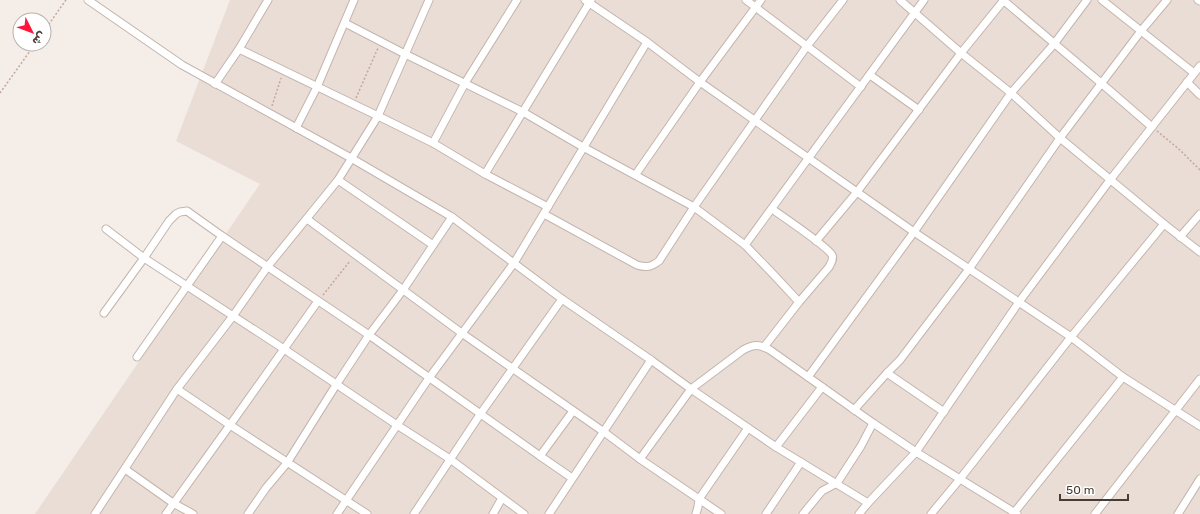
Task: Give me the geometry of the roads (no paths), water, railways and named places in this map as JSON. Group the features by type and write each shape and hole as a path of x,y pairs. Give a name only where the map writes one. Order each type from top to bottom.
{"street":[{"path":"88,0 182,65 269,114 352,158 452,218 562,299 691,389 776,447 868,503"},
{"path":"215,84 239,49 268,0"},
{"path":"296,128 317,87 354,0"},
{"path":"95,514 177,389 233,316 268,266 338,180 378,116 429,0"},
{"path":"433,143 465,83 517,0"},
{"path":"746,0 861,87"},
{"path":"636,174 700,82 761,0"},
{"path":"544,214 632,262 644,267 654,265 659,261 694,207 807,46 843,0"},
{"path":"900,0 961,53 1011,93 1060,138 1200,252"},
{"path":"745,245 924,0"},
{"path":"816,241 858,192 961,53 1004,0 1152,127"},
{"path":"808,377 914,232 1011,93 1054,44 1087,0"},
{"path":"1102,0 1194,73"},
{"path":"854,410 900,360 969,269 1060,138 1141,31 1167,0"},
{"path":"486,174 588,1 755,121 914,232 1071,337 1123,377 1200,426"},
{"path":"345,23 523,112 583,147 636,174 694,207 745,245 799,302"},
{"path":"337,514 429,378 514,263 647,42"},
{"path":"239,49 433,143 486,174 548,207"},
{"path":"859,514 916,452 1019,302 1110,180 1200,66"},
{"path":"870,75 919,110"},
{"path":"1186,82 1200,95"},
{"path":"338,180 433,245"},
{"path":"764,347 799,302 829,267 833,258 830,252 772,209"},
{"path":"104,313 169,221 176,214 187,211 369,335 572,478"},
{"path":"1180,237 1200,214"},
{"path":"248,514 266,488 287,463 369,335 403,290 452,218"},
{"path":"307,219 463,334 604,432 640,459 721,514"},
{"path":"931,514 1071,337 1164,224"},
{"path":"106,229 144,258 187,287 284,349 396,425 450,459 524,514"},
{"path":"137,357 222,236"},
{"path":"414,514 481,413 562,299"},
{"path":"166,514 318,301"},
{"path":"640,459 691,389 743,350 759,345 770,350 916,452 1014,513 1123,377"},
{"path":"549,514 651,360"},
{"path":"887,373 944,412"},
{"path":"1095,514 1200,379"},
{"path":"776,447 822,387"},
{"path":"177,389 287,463 367,514"},
{"path":"540,456 573,411"},
{"path":"803,514 822,491 837,484 861,446 873,423"},
{"path":"696,514 698,499 748,428"},
{"path":"766,514 801,462"},
{"path":"125,469 173,503 192,514"},
{"path":"1178,514 1200,479"},
{"path":"493,514 502,498"}]}
